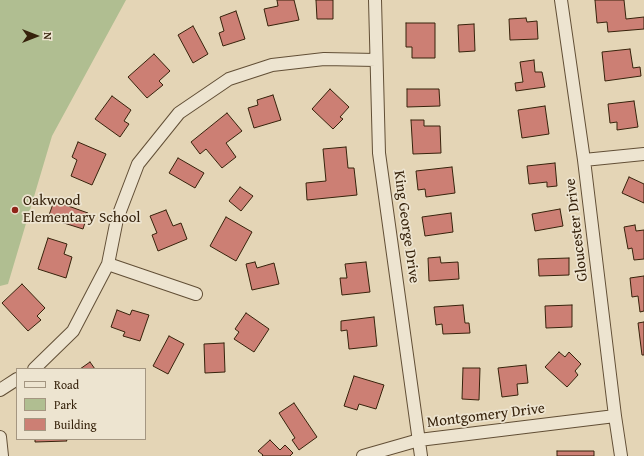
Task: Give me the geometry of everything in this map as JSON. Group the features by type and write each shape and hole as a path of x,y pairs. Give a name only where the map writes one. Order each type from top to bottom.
{"street":[{"name":"King George Drive","path":"375,0 380,153 421,456"},
{"name":"Gloucester Drive","path":"561,0 584,160 621,456"},
{"path":"35,368 73,331 108,264 117,219 138,164 179,113 229,79 272,65 324,59 376,60"},
{"path":"584,160 644,154"},
{"path":"108,264 196,294"},
{"path":"0,390 16,380"},
{"name":"Montgomery Drive","path":"363,456 419,440 615,416"},
{"path":"0,437 2,456"}],"green space":[{"name":"Oakwood Elementary School","path":"0,0 126,0 52,136 8,284 0,286"}],"building":[{"path":"277,0 294,0 299,20 268,26 264,9 278,6"},
{"path":"316,0 333,0 333,19 317,19"},
{"path":"595,0 624,0 626,19 644,17 644,29 608,32 607,22 597,23"},
{"path":"236,11 245,39 223,46 219,33 224,31 220,17"},
{"path":"526,18 527,22 537,21 538,39 510,40 509,19"},
{"path":"406,23 435,23 435,58 412,58 412,47 406,47"},
{"path":"474,24 475,51 459,52 458,25"},
{"path":"193,26 208,54 193,63 178,35"},
{"path":"630,49 633,68 640,67 641,76 605,81 602,52"},
{"path":"154,54 170,71 159,81 163,85 147,98 128,77"},
{"path":"534,60 535,72 542,72 545,87 516,91 515,83 523,82 520,62"},
{"path":"330,89 349,107 340,117 343,119 333,129 312,109"},
{"path":"407,89 439,89 440,106 407,107"},
{"path":"273,95 281,120 254,128 248,108 258,105 257,100"},
{"path":"112,96 131,110 124,121 129,124 120,137 95,119"},
{"path":"634,101 638,127 617,130 617,122 610,123 608,104"},
{"path":"545,106 549,134 522,138 518,110"},
{"path":"227,113 242,131 226,143 236,157 222,168 206,149 200,154 191,142"},
{"path":"411,120 424,120 424,126 440,126 441,153 413,154"},
{"path":"78,142 106,154 92,185 71,176 77,160 72,157"},
{"path":"346,147 348,168 354,168 357,195 307,200 306,183 326,181 323,149"},
{"path":"178,158 204,173 195,188 169,173"},
{"path":"555,163 557,186 547,187 547,182 529,184 527,166"},
{"path":"452,167 455,193 426,197 425,189 418,190 416,171"},
{"path":"629,177 644,184 644,203 622,193"},
{"path":"240,187 253,196 241,211 229,201"},
{"path":"54,201 88,213 83,229 48,218"},
{"path":"560,209 563,226 535,231 532,214"},
{"path":"166,210 173,226 181,223 187,239 158,251 152,235 157,233 150,216"},
{"path":"451,213 453,232 425,236 422,217"},
{"path":"226,217 252,232 236,261 210,246"},
{"path":"635,225 636,231 644,230 644,259 634,260 632,248 628,249 624,227"},
{"path":"48,238 67,244 64,254 72,257 66,278 38,269"},
{"path":"440,257 441,263 458,262 459,279 429,281 428,258"},
{"path":"569,258 569,275 539,276 538,259"},
{"path":"255,262 257,268 274,263 279,284 252,290 246,264"},
{"path":"366,262 370,292 342,295 340,278 347,278 345,264"},
{"path":"644,276 644,311 640,312 638,296 632,297 630,278"},
{"path":"22,284 45,308 37,316 41,320 28,331 2,303"},
{"path":"463,305 465,323 469,323 470,333 443,334 442,324 436,325 434,307"},
{"path":"572,305 572,327 546,328 545,306"},
{"path":"117,310 130,315 132,310 149,315 140,341 123,336 125,332 111,327"},
{"path":"246,313 269,329 254,352 234,339 239,332 235,329"},
{"path":"374,317 377,346 349,349 347,330 341,331 341,321"},
{"path":"644,322 644,355 642,355 638,323"},
{"path":"169,336 184,344 168,374 153,366"},
{"path":"224,343 225,372 205,373 204,344"},
{"path":"559,352 565,357 569,352 581,364 575,371 578,375 567,387 545,367"},
{"path":"90,362 94,368 81,368"},
{"path":"526,365 528,383 517,384 518,395 502,397 498,368"},
{"path":"463,368 480,368 479,400 462,399"},
{"path":"354,376 384,385 376,409 359,404 357,410 344,406"},
{"path":"294,403 317,437 299,450 292,440 295,438 279,413"},
{"path":"35,440 67,441 35,442"},
{"path":"270,440 280,450 285,445 293,453 290,456 262,456 263,455 258,451"},
{"path":"557,451 594,451 594,456 557,456"}],"place":[{"name":"Oakwood Elementary School","path":"15,210"}]}
